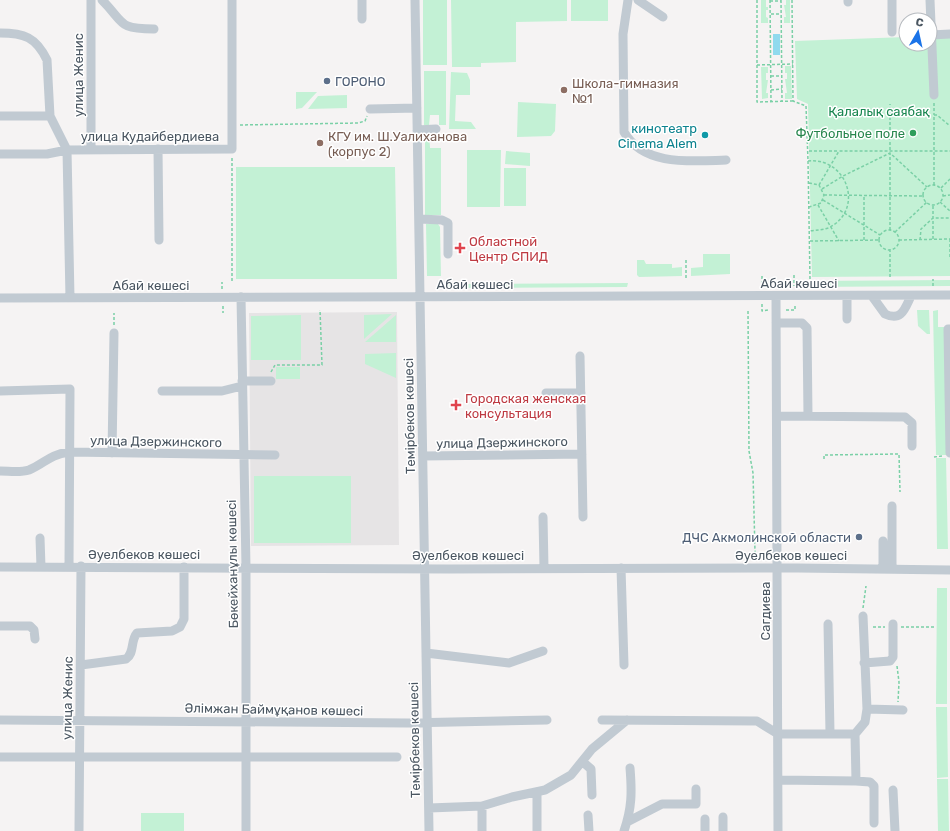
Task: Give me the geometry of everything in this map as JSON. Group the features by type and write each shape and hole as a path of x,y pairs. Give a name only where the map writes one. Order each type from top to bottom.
{"street":[{"name":"улица Женис","path":"91,0 91,150"},
{"path":"102,0 119,21 126,26 134,29 154,29"},
{"path":"232,0 232,149"},
{"path":"362,0 362,19"},
{"name":"Темірбеков көшесі","path":"415,0 429,831"},
{"path":"628,0 623,34 624,132 630,141 639,148 665,158 680,161 726,160"},
{"path":"638,0 663,17"},
{"path":"892,0 892,32"},
{"path":"930,0 930,12"},
{"path":"0,33 15,34 32,39 43,51 47,60 50,116 0,116"},
{"path":"938,35 950,34"},
{"path":"932,52 934,95"},
{"path":"370,109 417,108"},
{"name":"улица Кудайбердиева","path":"50,116 67,150"},
{"path":"417,130 436,130"},
{"path":"158,149 158,240"},
{"name":"улица Кудайбердиева","path":"0,154 47,154 67,150 232,149"},
{"path":"67,150 70,298"},
{"path":"419,219 442,220 448,223 448,254"},
{"name":"Абай көшесі","path":"0,298 950,295"},
{"name":"Сагдиева","path":"776,296 778,831"},
{"path":"847,296 847,319"},
{"path":"872,296 885,314 898,316 902,313 911,296"},
{"name":"Бөкейханұлы көшесі","path":"241,297 246,567 246,831"},
{"path":"776,323 802,323 807,328 808,416"},
{"path":"950,329 948,329 950,453"},
{"path":"112,453 114,333"},
{"path":"580,356 583,517"},
{"path":"162,391 222,391 242,383 271,381"},
{"path":"0,391 70,390 69,566"},
{"path":"546,393 581,393"},
{"path":"777,416 905,417 912,423 912,446"},
{"name":"улица Дзержинского","path":"0,471 28,470 49,457 69,452 275,455"},
{"name":"улица Дзержинского","path":"423,456 582,454"},
{"path":"888,568 892,506"},
{"path":"543,517 544,568"},
{"path":"40,538 41,567"},
{"path":"883,541 888,568"},
{"name":"улица Женис","path":"78,831 81,566"},
{"name":"Әуелбеков көшесі","path":"0,567 888,568 950,570"},
{"path":"81,665 126,659 130,654 134,637 137,633 172,631 180,627 184,619 184,567"},
{"path":"621,568 624,665"},
{"path":"856,781 855,734 865,722 867,709 863,616"},
{"path":"828,624 830,733"},
{"path":"864,663 890,661 893,657 893,624"},
{"path":"0,626 30,626 34,630 35,639"},
{"path":"426,654 509,663 543,651"},
{"path":"867,709 900,710"},
{"name":"Әлімжан Баймұқанов көшесі","path":"0,720 407,723 548,720"},
{"path":"602,720 757,721 778,734 855,734"},
{"path":"429,808 482,806 512,797 545,790 571,775 596,745 627,720"},
{"path":"0,757 397,757"},
{"path":"583,762 591,769 592,794"},
{"path":"624,831 632,797 630,768"},
{"path":"778,780 868,782 874,786 874,823"},
{"path":"627,822 662,804 696,804 696,789"},
{"path":"894,790 894,831"},
{"path":"537,792 537,831"},
{"path":"482,806 482,831"},
{"path":"588,814 588,831"},
{"path":"723,817 723,831"},
{"path":"705,819 705,831"}],"path":[{"path":"756,0 757,102 793,101 806,106 810,279"},
{"path":"771,102 770,0 781,0 782,102"},
{"path":"792,0 793,101"},
{"path":"770,14 781,14"},
{"path":"757,65 793,64"},
{"path":"771,76 782,76"},
{"path":"771,90 782,89"},
{"path":"934,95 934,185"},
{"path":"890,104 890,230"},
{"path":"232,125 358,123 365,121 370,109"},
{"path":"934,115 937,115 950,126"},
{"path":"232,149 232,282"},
{"path":"808,151 950,151"},
{"path":"819,185 839,151"},
{"path":"822,189 843,176 890,152"},
{"path":"890,152 926,187"},
{"path":"808,161 817,160 831,165 843,176 848,195 844,213 831,226 809,231"},
{"path":"941,188 950,179"},
{"path":"808,183 819,185 824,195 823,200 818,205 809,207"},
{"path":"926,187 934,185 941,188"},
{"path":"926,187 924,196 927,202 933,205 940,202 943,196 941,188"},
{"path":"824,195 924,196"},
{"path":"864,195 864,240"},
{"path":"943,196 950,196"},
{"path":"823,200 880,235"},
{"path":"895,232 927,202"},
{"path":"940,202 950,212"},
{"path":"818,205 839,241"},
{"path":"933,205 933,240"},
{"path":"920,240 921,229 933,218 950,218"},
{"path":"890,230 895,232 899,240 896,247 890,249 882,246 879,240 880,235 885,231 890,230"},
{"path":"810,241 879,240"},
{"path":"899,240 950,240 950,257"},
{"path":"890,249 890,279"},
{"path":"686,260 686,279"},
{"path":"762,276 762,286"},
{"path":"794,276 794,286"},
{"path":"933,286 934,278"},
{"path":"222,282 222,291"},
{"path":"222,305 223,312"},
{"path":"271,381 271,370 275,365 322,365 320,310"},
{"path":"748,311 749,451 754,473 755,552"},
{"path":"114,313 114,333"},
{"path":"824,459 824,455 899,454 900,492"},
{"path":"863,616 866,586"},
{"path":"893,657 898,668 900,710"}],"shaded area":[{"path":"397,312 399,545 251,546 249,313"}],"green space":[{"path":"423,0 447,0 447,65 423,65"},
{"path":"451,0 567,0 567,21 516,22 516,62 481,63 481,67 452,67"},
{"path":"571,0 608,0 608,21 571,21"},
{"path":"761,0 766,0 766,7 768,7 768,10 766,10 766,17 768,18 768,23 761,23"},
{"path":"786,0 790,0 790,23 784,23 784,17 786,17 784,5 786,5"},
{"name":"Қалалық саябақ","path":"950,36 950,276 812,277 808,104 797,99 795,41 898,37 898,52 938,52 938,37"},
{"path":"785,66 791,66 792,99 785,99 785,93 787,93 785,79 787,79 787,73 785,73"},
{"path":"761,67 768,67 768,73 766,73 766,80 768,80 766,93 768,93 768,98 762,99"},
{"path":"424,71 446,71 446,125 439,125 439,115 430,115 429,125 424,125"},
{"path":"451,72 467,73 470,80 470,95 456,95 455,121 471,122 476,129 449,129"},
{"path":"296,92 317,92 302,108 296,109"},
{"path":"347,95 347,108 308,109 318,96"},
{"path":"518,102 556,104 555,131 551,136 517,137"},
{"path":"425,133 429,133 430,148 441,148 441,215 425,215"},
{"path":"467,150 501,150 500,207 467,207"},
{"path":"506,151 530,153 530,166 505,164"},
{"path":"236,167 395,167 397,279 236,279"},
{"path":"504,168 526,168 526,206 504,206"},
{"path":"426,224 438,224 440,227 441,276 427,276"},
{"path":"703,254 730,254 730,274 691,276 691,268 703,267"},
{"path":"637,260 644,260 646,264 672,264 672,268 682,267 682,276 639,277 637,275"},
{"path":"950,280 950,286 805,287 805,281"},
{"path":"628,283 627,287 444,288 444,284"},
{"path":"917,310 929,310 930,334 927,334 918,326"},
{"path":"938,310 938,327 945,327 947,455 936,455 933,311"},
{"path":"392,314 364,339 364,315"},
{"path":"301,315 301,360 251,360 251,316"},
{"path":"396,315 396,342 365,342"},
{"path":"396,353 396,378 365,364 365,354"},
{"path":"276,367 300,367 300,379 276,379"},
{"path":"936,458 946,458 948,549 937,549"},
{"path":"254,476 351,476 351,543 254,543"},
{"path":"937,588 947,588 947,704 936,704"},
{"path":"936,707 947,707 948,777 937,778"},
{"path":"937,779 948,779 949,831 938,831"},
{"path":"141,813 184,813 184,831 141,831"}],"water":[{"path":"773,34 780,34 780,55 773,55"}],"place":[{"name":"ГОРОНО","path":"327,81"},
{"name":"Школа-гимназия №1","path":"564,90"},
{"name":"Футбольное поле","path":"913,133"},
{"name":"кинотеатр Cinema Alem","path":"705,135"},
{"name":"КГУ им. Ш.Уалиханова (корпус 2)","path":"320,143"},
{"name":"Областной Центр СПИД","path":"460,248"},
{"name":"Городская женская консультация","path":"456,405"},
{"name":"ДЧС Акмолинской области","path":"859,537"}]}
